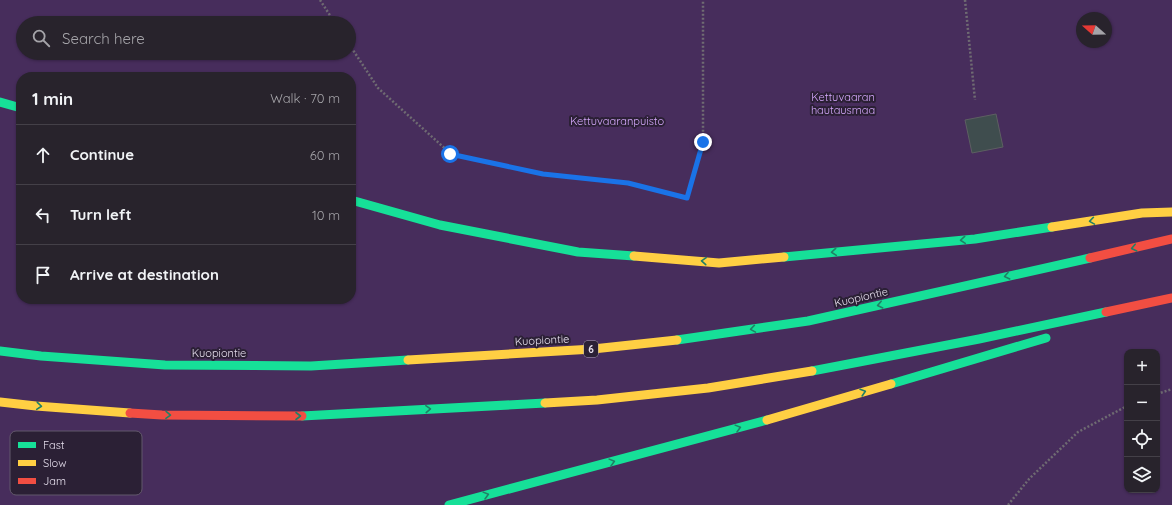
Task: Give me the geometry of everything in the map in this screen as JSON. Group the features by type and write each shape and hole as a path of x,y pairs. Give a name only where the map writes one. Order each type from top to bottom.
{"highway":[{"path":"0,102 16,107"},
{"path":"356,201 440,224 578,252 719,262 975,239 1142,213 1172,212"},
{"name":"Kuopiontie","path":"0,351 41,356 165,365 311,366 593,349 701,337 808,321 1172,240"},
{"path":"1088,325 1172,299"},
{"path":"0,402 162,415 312,416 597,400 708,388 816,370 1172,299"},
{"path":"449,505 764,421 1057,334"}],"path":[{"path":"320,0 330,16"},
{"path":"356,55 378,88 450,154 543,174 628,183 687,198 703,142 703,0"},
{"path":"965,0 976,100"},
{"path":"1160,393 1172,389"},
{"path":"1008,505 1029,479 1078,432 1124,408"}],"green space":[{"path":"0,0 1172,0 1172,505 0,505"}],"building":[{"path":"996,114 1003,147 972,153 965,120"}],"traffic: fast":[{"path":"0,102 16,107"},
{"path":"356,201 440,225 578,252 634,256"},
{"path":"784,257 975,239 1052,227"},
{"path":"677,340 808,321 1090,258"},
{"path":"812,371 979,339 1106,312"},
{"path":"891,384 1046,338"},
{"path":"0,351 41,356 165,365 311,366 408,360"},
{"path":"302,416 545,403"},
{"path":"449,505 767,420"}],"traffic: slow":[{"path":"1052,227 1142,213 1172,212"},
{"path":"634,256 719,263 784,257"},
{"path":"408,360 593,349 677,340"},
{"path":"545,403 597,400 708,388 812,371"},
{"path":"767,420 891,384"},
{"path":"0,402 130,413"}],"traffic: jam":[{"path":"1090,258 1172,239"},
{"path":"1106,312 1172,298"},
{"path":"130,413 162,415 302,416"}],"route":[{"path":"450,154 543,174 628,183 687,198 703,142"}],"park label":[{"name":"Kettuvaaran hautausmaa","path":"843,103"},
{"name":"Kettuvaaranpuisto","path":"617,121"}]}
